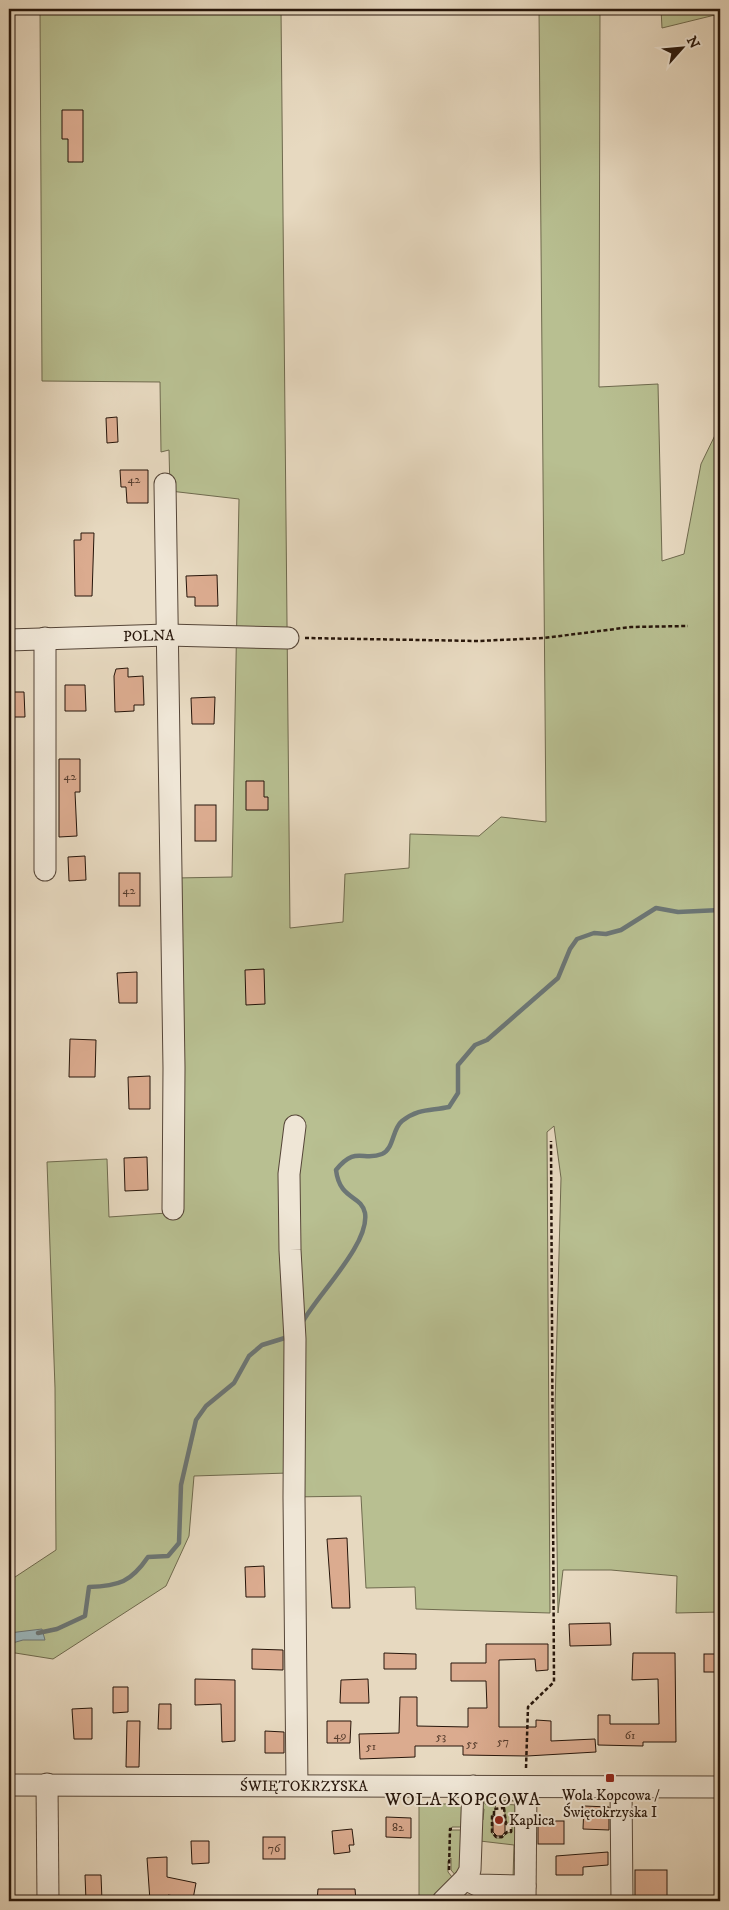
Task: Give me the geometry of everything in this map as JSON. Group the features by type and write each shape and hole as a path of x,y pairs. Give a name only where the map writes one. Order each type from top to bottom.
{"street":[{"path":"165,484 174,1068 173,1209"},
{"name":"POLNA","path":"9,640 167,635 288,638"},
{"path":"45,870 46,638"},
{"path":"295,1126 289,1174 294,1329 297,1785"},
{"path":"47,1784 48,1901"},
{"name":"ŚWIĘTOKRZYSKA","path":"9,1785 720,1787"},
{"path":"443,1901 465,1879 471,1866 473,1786"},
{"path":"465,1879 476,1885 525,1894 526,1787"},
{"path":"620,1788 622,1901"}],"path":[{"path":"288,638 478,641 544,638 631,627 688,626"},
{"path":"526,1787 528,1707 554,1682 551,1141"},
{"path":"494,1808 504,1808 506,1824 511,1824 511,1832 506,1832 502,1837 496,1837 492,1832 494,1808"}],"green space":[{"path":"40,9 281,9 290,928 343,922 345,874 409,868 410,834 479,836 501,817 546,822 539,9 600,9 599,387 658,384 662,561 684,554 701,464 720,425 720,1612 676,1613 677,1576 611,1570 563,1570 558,1613 555,1407 561,1178 554,1126 547,1132 550,1613 416,1609 415,1587 366,1588 361,1496 290,1497 288,1473 194,1476 189,1536 166,1586 53,1659 9,1652 9,1581 56,1550 55,1388 47,1162 107,1159 109,1217 167,1213 175,878 232,877 239,499 170,491 169,450 161,452 160,382 42,381"},
{"path":"661,9 719,9 719,14 662,28"},
{"path":"517,1800 521,1865 513,1878 514,1845 480,1841 481,1820 483,1820 484,1809 481,1808 481,1801 485,1801 485,1804 496,1804 494,1815 492,1815 492,1833 496,1838 502,1838 507,1833 512,1832 512,1824 507,1823 503,1804 516,1805 516,1801 503,1801"},
{"path":"419,1804 465,1804 464,1827 452,1827 451,1830 467,1830 466,1864 457,1877 451,1870 451,1858 448,1861 448,1872 452,1877 438,1901 419,1901"}],"water":[{"path":"42,1629 45,1640 23,1640 9,1644 9,1633"}],"building":[{"path":"62,110 83,110 83,162 68,162 68,139 62,139"},
{"path":"117,417 118,442 107,443 106,418"},
{"path":"120,470 148,470 148,503 127,503 126,487 121,487"},
{"path":"81,533 94,533 92,596 75,596 74,540 81,540"},
{"path":"217,575 218,606 195,606 195,597 187,597 186,576"},
{"path":"128,668 128,677 143,676 144,705 134,705 134,711 115,712 114,676 116,669"},
{"path":"65,685 85,685 86,711 65,711"},
{"path":"9,692 24,692 25,717 9,717"},
{"path":"215,697 214,724 192,724 191,698"},
{"path":"59,759 80,759 80,792 75,792 77,836 59,837"},
{"path":"246,781 264,781 264,797 268,797 268,810 246,810"},
{"path":"195,805 216,805 216,841 195,841"},
{"path":"85,856 86,880 69,881 68,857"},
{"path":"119,873 140,873 140,906 119,906"},
{"path":"264,969 265,1004 246,1005 245,970"},
{"path":"137,972 137,1003 119,1003 117,973"},
{"path":"70,1039 96,1040 95,1077 69,1077"},
{"path":"150,1076 150,1109 129,1109 128,1077"},
{"path":"147,1157 148,1190 125,1191 124,1158"},
{"path":"347,1538 350,1608 332,1608 327,1539"},
{"path":"264,1566 265,1597 246,1597 245,1567"},
{"path":"610,1623 611,1645 570,1646 569,1624"},
{"path":"486,1644 548,1644 548,1670 536,1671 535,1659 499,1660 499,1727 536,1727 536,1720 551,1721 551,1741 595,1739 596,1752 527,1756 463,1755 463,1746 415,1746 415,1757 360,1759 359,1734 399,1733 400,1697 417,1697 417,1726 468,1727 468,1708 487,1708 486,1681 451,1681 451,1663 486,1663"},
{"path":"252,1649 283,1650 283,1670 252,1669"},
{"path":"384,1653 416,1654 416,1669 384,1669"},
{"path":"633,1653 675,1653 676,1742 643,1742 643,1746 598,1745 598,1715 610,1715 610,1724 659,1724 658,1679 632,1680"},
{"path":"704,1654 720,1654 720,1672 704,1672"},
{"path":"195,1679 235,1680 235,1741 222,1742 221,1704 195,1705"},
{"path":"368,1679 369,1703 340,1703 341,1680"},
{"path":"113,1687 128,1687 128,1712 113,1713"},
{"path":"159,1704 171,1704 171,1729 158,1729"},
{"path":"92,1708 92,1739 74,1739 72,1709"},
{"path":"127,1721 140,1721 139,1767 126,1767"},
{"path":"327,1721 351,1721 350,1743 327,1743"},
{"path":"265,1731 284,1732 284,1753 265,1753"},
{"path":"584,1806 609,1807 609,1830 583,1829"},
{"name":"Kaplica","path":"493,1816 505,1816 505,1832 502,1836 497,1836 493,1832"},
{"path":"386,1817 411,1818 411,1838 386,1837"},
{"path":"538,1821 564,1821 564,1844 538,1844"},
{"path":"352,1829 354,1845 349,1845 350,1852 334,1854 332,1831"},
{"path":"263,1837 285,1837 285,1859 263,1859"},
{"path":"191,1841 209,1841 209,1863 192,1864"},
{"path":"608,1852 608,1865 583,1867 583,1875 556,1875 556,1856"},
{"path":"167,1857 167,1877 196,1883 193,1899 168,1895 168,1901 150,1901 147,1858"},
{"path":"635,1870 667,1870 667,1901 635,1901"},
{"path":"85,1875 101,1875 102,1901 86,1901"},
{"path":"318,1889 355,1889 356,1901 317,1901"}],"waterway":[{"path":"302,1323 351,1254 364,1225 365,1213 363,1207 346,1192 338,1180 336,1170 343,1162 354,1156 382,1154 389,1148 396,1129 402,1121 419,1112 449,1107 458,1093 458,1065 475,1045 487,1040 558,978 570,949 577,939 594,933 606,934 621,930 656,908 678,912 720,910"},
{"path":"38,1633 57,1629 85,1616 89,1587 116,1584 123,1581 136,1572 148,1557 168,1556 179,1543 181,1485 196,1420 206,1406 234,1383 249,1356 262,1345 288,1337"}],"place":[{"name":"Wola Kopcowa / Świętokrzyska I","path":"610,1778"},
{"name":"Kaplica","path":"499,1820"}],"district":[{"name":"WOLA KOPCOWA","path":"463,1799"}]}
